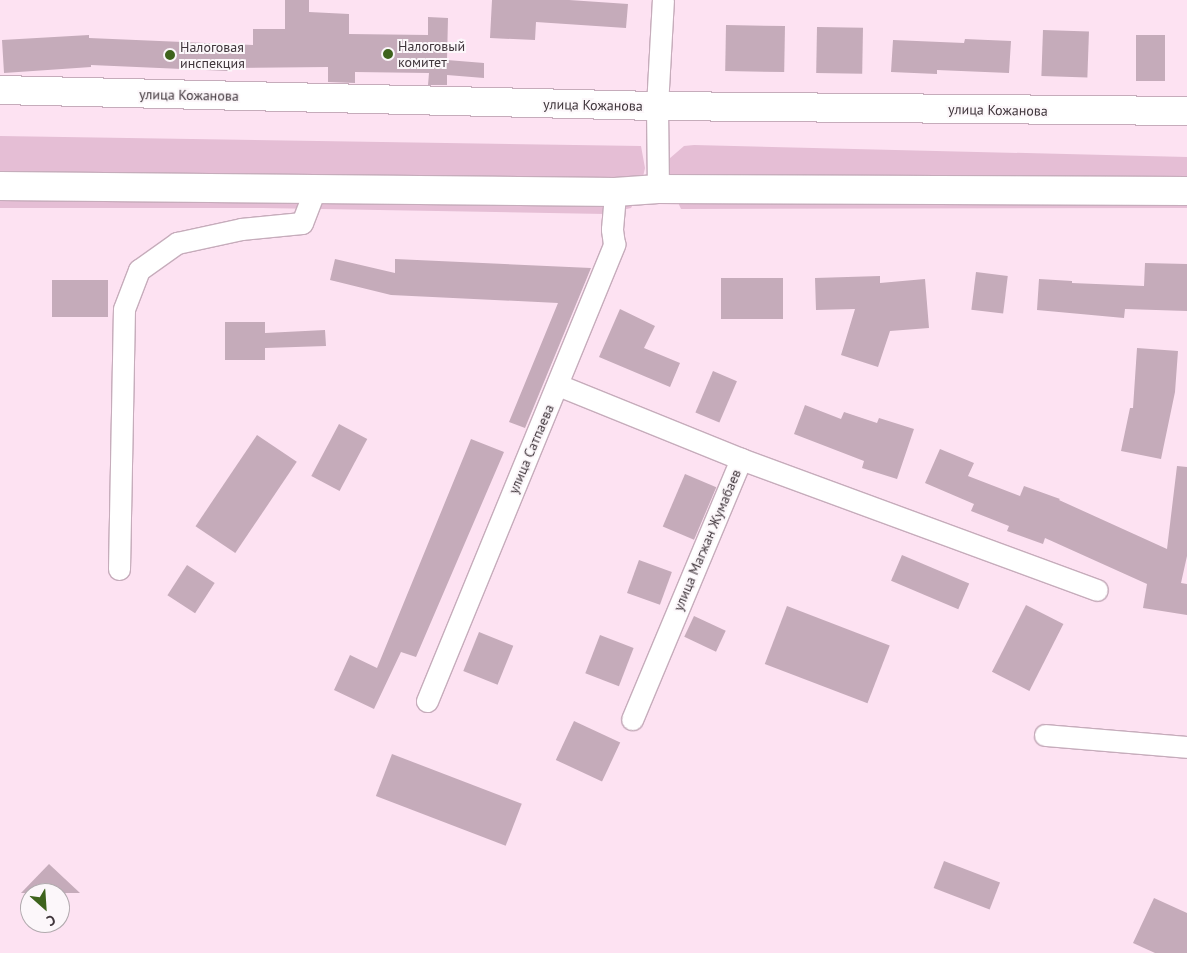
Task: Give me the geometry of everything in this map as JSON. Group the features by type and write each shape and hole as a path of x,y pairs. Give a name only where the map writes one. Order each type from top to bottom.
{"street":[{"path":"658,189 657,106 663,0"},
{"name":"улица Кожанова","path":"0,90 657,106 1187,111"},
{"path":"0,186 615,192 658,189 1187,191"},
{"path":"119,569 124,309 139,270 177,243 241,229 302,223 315,189"},
{"name":"улица Сатпаева","path":"427,701 558,385 614,244 612,229 615,192"},
{"name":"улица Магжан Жумабаев","path":"558,385 741,459 632,719"},
{"path":"741,459 1098,590"},
{"path":"1045,735 1187,747"}],"shaded area":[{"path":"0,136 641,146 645,168 639,194 631,208 605,214 262,208 0,208"},
{"path":"684,146 1187,157 1187,208 681,209 671,187 669,159"}],"building":[{"path":"285,0 309,0 309,12 349,14 349,34 428,35 428,17 448,18 447,60 484,63 484,78 447,75 447,85 428,85 429,73 355,72 355,83 328,82 328,67 228,68 228,71 91,65 91,67 4,73 2,40 89,35 89,38 253,45 253,29 285,29"},
{"path":"492,0 569,0 628,4 626,28 536,22 535,40 490,38"},
{"path":"726,25 785,26 784,72 725,71"},
{"path":"817,27 863,28 862,74 816,73"},
{"path":"1043,30 1089,32 1087,78 1041,76"},
{"path":"1136,35 1165,35 1165,81 1136,81"},
{"path":"965,39 1011,41 1009,73 937,70 937,74 891,72 893,40 964,43"},
{"path":"335,259 395,273 395,259 591,268 525,428 509,422 558,303 391,295 330,280"},
{"path":"1145,263 1187,264 1187,311 1125,309 1124,318 1037,310 1039,279 1072,281 1072,283 1144,286"},
{"path":"976,272 1008,276 1003,314 971,310"},
{"path":"880,276 880,283 925,279 929,328 890,331 878,367 841,355 855,309 816,310 815,278"},
{"path":"721,278 783,278 783,319 721,319"},
{"path":"52,280 108,280 108,317 52,317"},
{"path":"620,309 655,326 644,348 680,363 670,387 599,357"},
{"path":"225,322 265,322 265,333 325,330 326,346 265,348 265,360 225,360"},
{"path":"1137,348 1178,351 1175,392 1161,459 1121,451 1130,408 1133,408"},
{"path":"713,371 737,381 719,423 695,412"},
{"path":"805,405 841,419 844,412 877,423 879,418 914,429 897,479 862,468 864,461 794,434"},
{"path":"339,424 367,439 340,491 311,476"},
{"path":"257,435 297,462 235,553 195,526"},
{"path":"471,439 504,452 416,657 401,652 374,709 334,690 350,655 377,668"},
{"path":"940,449 974,463 968,476 1020,496 1024,486 1060,499 1167,549 1177,466 1187,467 1187,556 1181,583 1187,584 1187,615 1143,608 1147,584 1045,538 1043,544 1007,531 1009,526 971,511 974,504 925,483"},
{"path":"685,474 716,487 694,540 663,526"},
{"path":"902,555 969,584 958,609 891,581"},
{"path":"639,560 672,572 660,605 627,593"},
{"path":"187,565 215,583 195,613 167,595"},
{"path":"1026,605 1063,624 1029,691 992,672"},
{"path":"787,606 890,645 867,703 765,664"},
{"path":"694,616 726,631 716,652 684,637"},
{"path":"479,632 513,646 498,685 463,671"},
{"path":"600,635 634,648 619,686 585,673"},
{"path":"574,721 620,743 602,782 556,760"},
{"path":"392,754 522,804 506,846 376,796"},
{"path":"944,861 1000,883 990,910 934,888"},
{"path":"49,864 69,883 31,883"},
{"path":"70,884 80,893 70,893"},
{"path":"1154,898 1187,913 1187,953 1155,953 1133,943"}],"place":[{"name":"Налоговый комитет","path":"388,54"},
{"name":"Налоговая инспекция","path":"170,55"}]}
